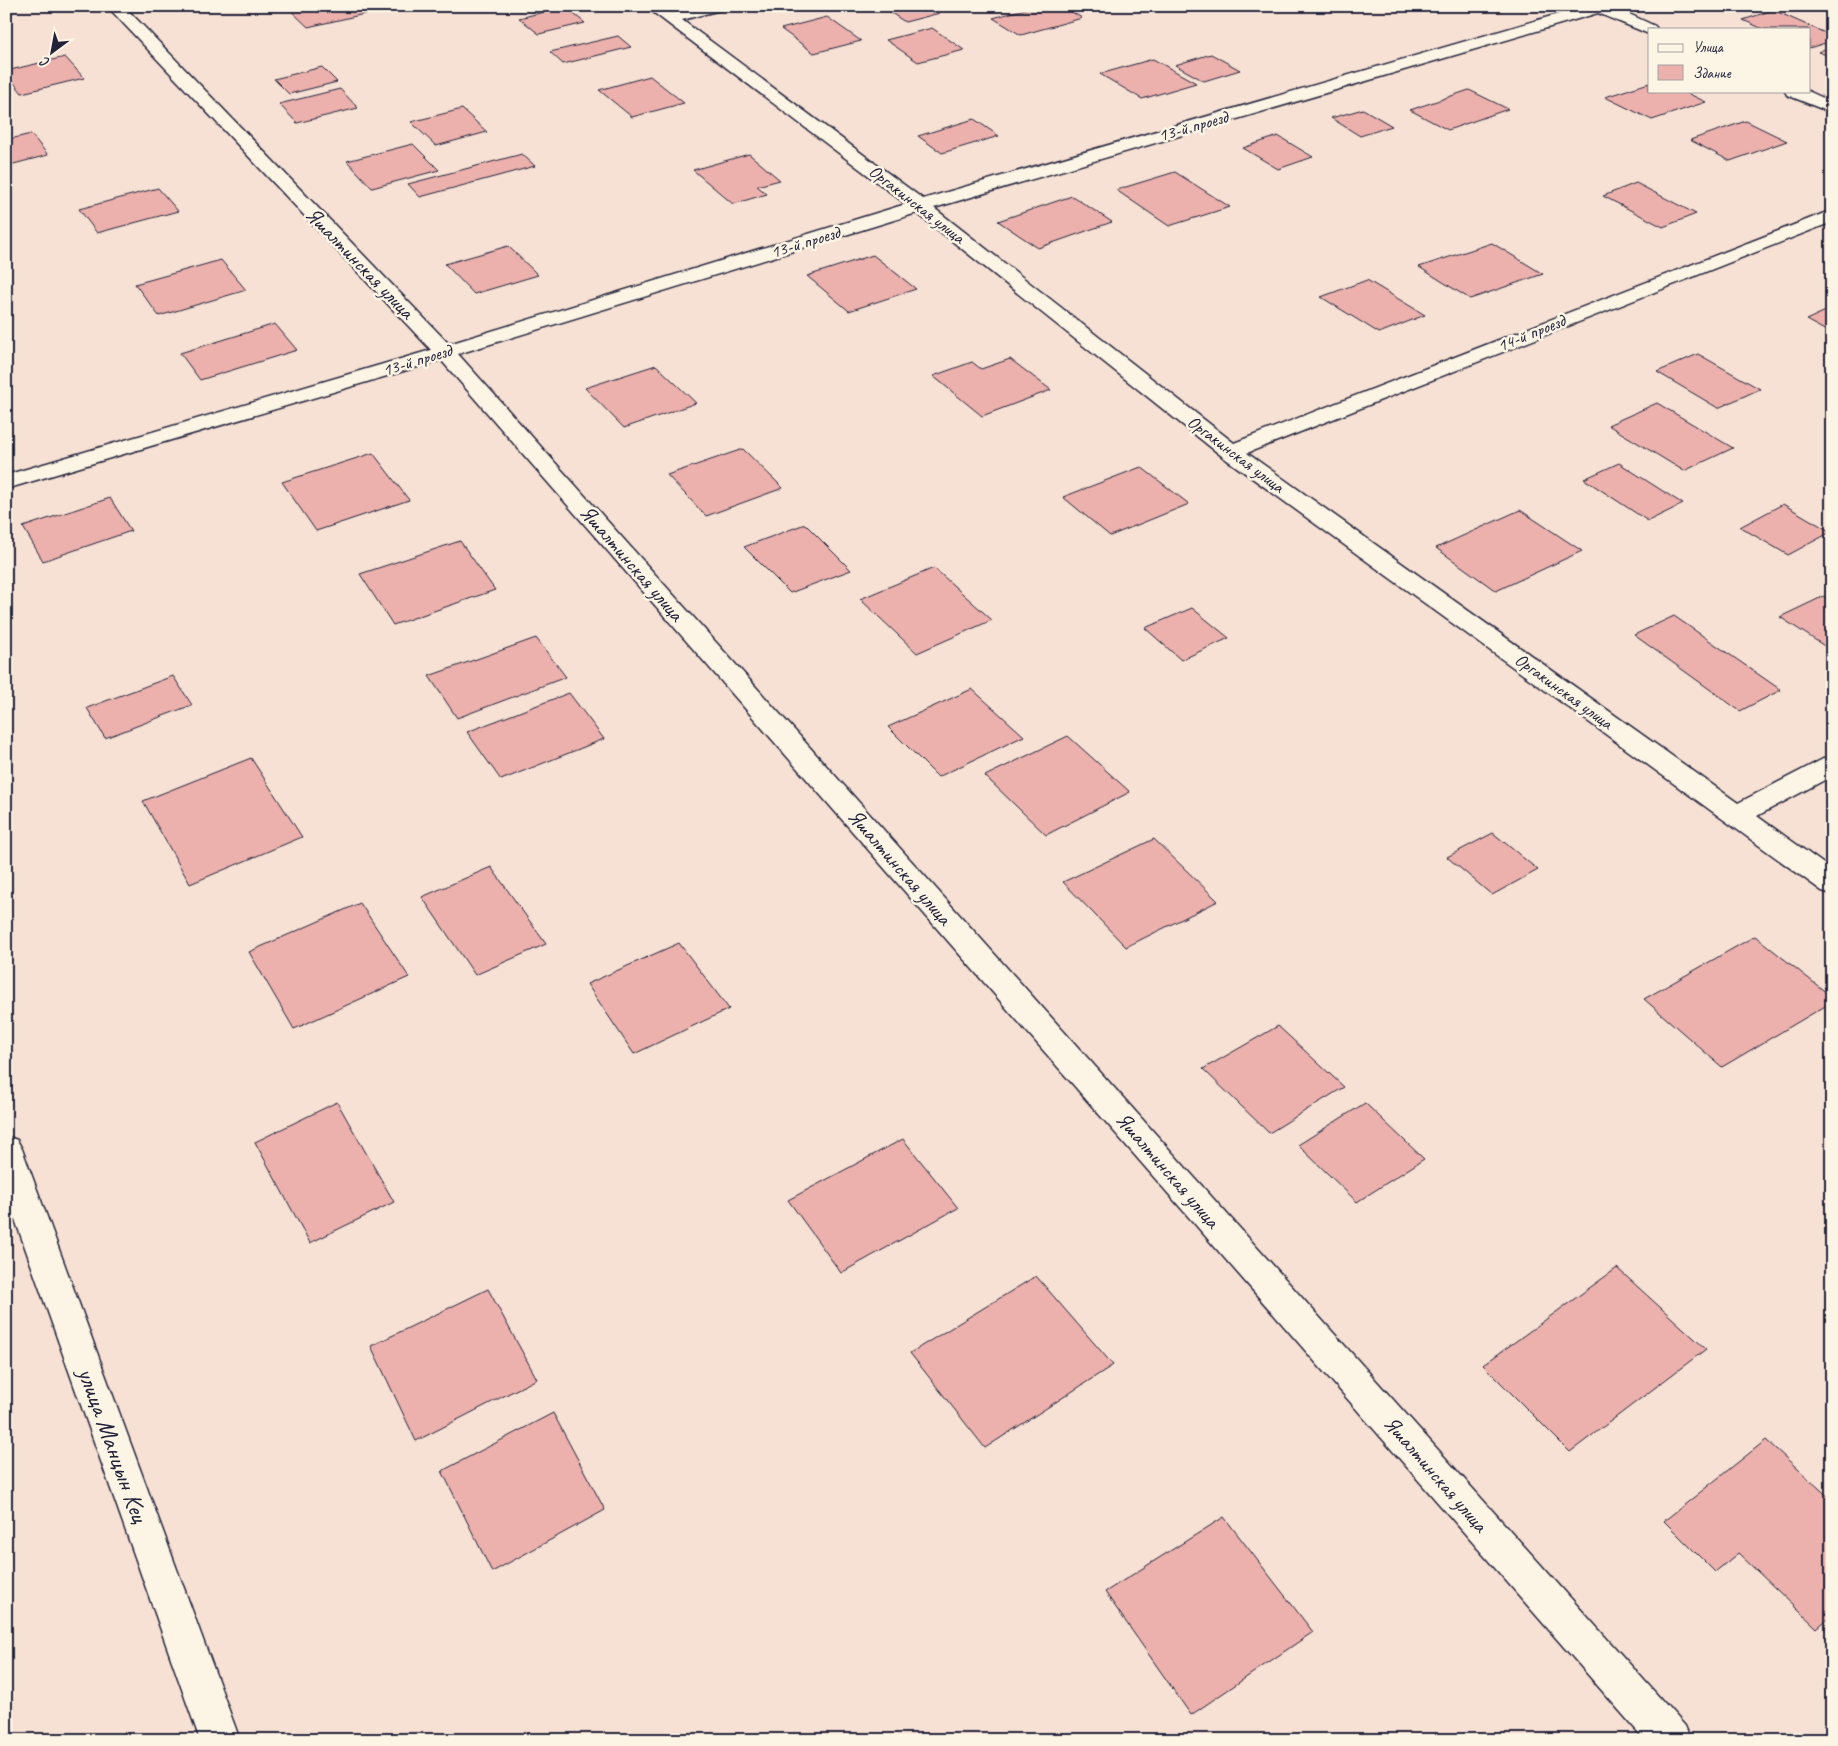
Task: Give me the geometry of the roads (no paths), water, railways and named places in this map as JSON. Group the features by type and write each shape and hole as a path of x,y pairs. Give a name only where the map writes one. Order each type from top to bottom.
{"street":[{"name":"Яшалтинская улица","path":"115,6 445,352 1671,1740"},
{"path":"661,12 719,6"},
{"name":"13-й проезд","path":"6,482 445,352 920,206 1600,7"},
{"path":"1600,7 1648,29"},
{"name":"Оргакинская улица","path":"661,12 920,206 1231,452 1832,884"},
{"path":"1795,92 1832,108"},
{"name":"14-й проезд","path":"1231,452 1832,214"},
{"path":"1738,816 1832,765"},
{"name":"улица Манцын Кец","path":"6,1149 220,1740"}]}
